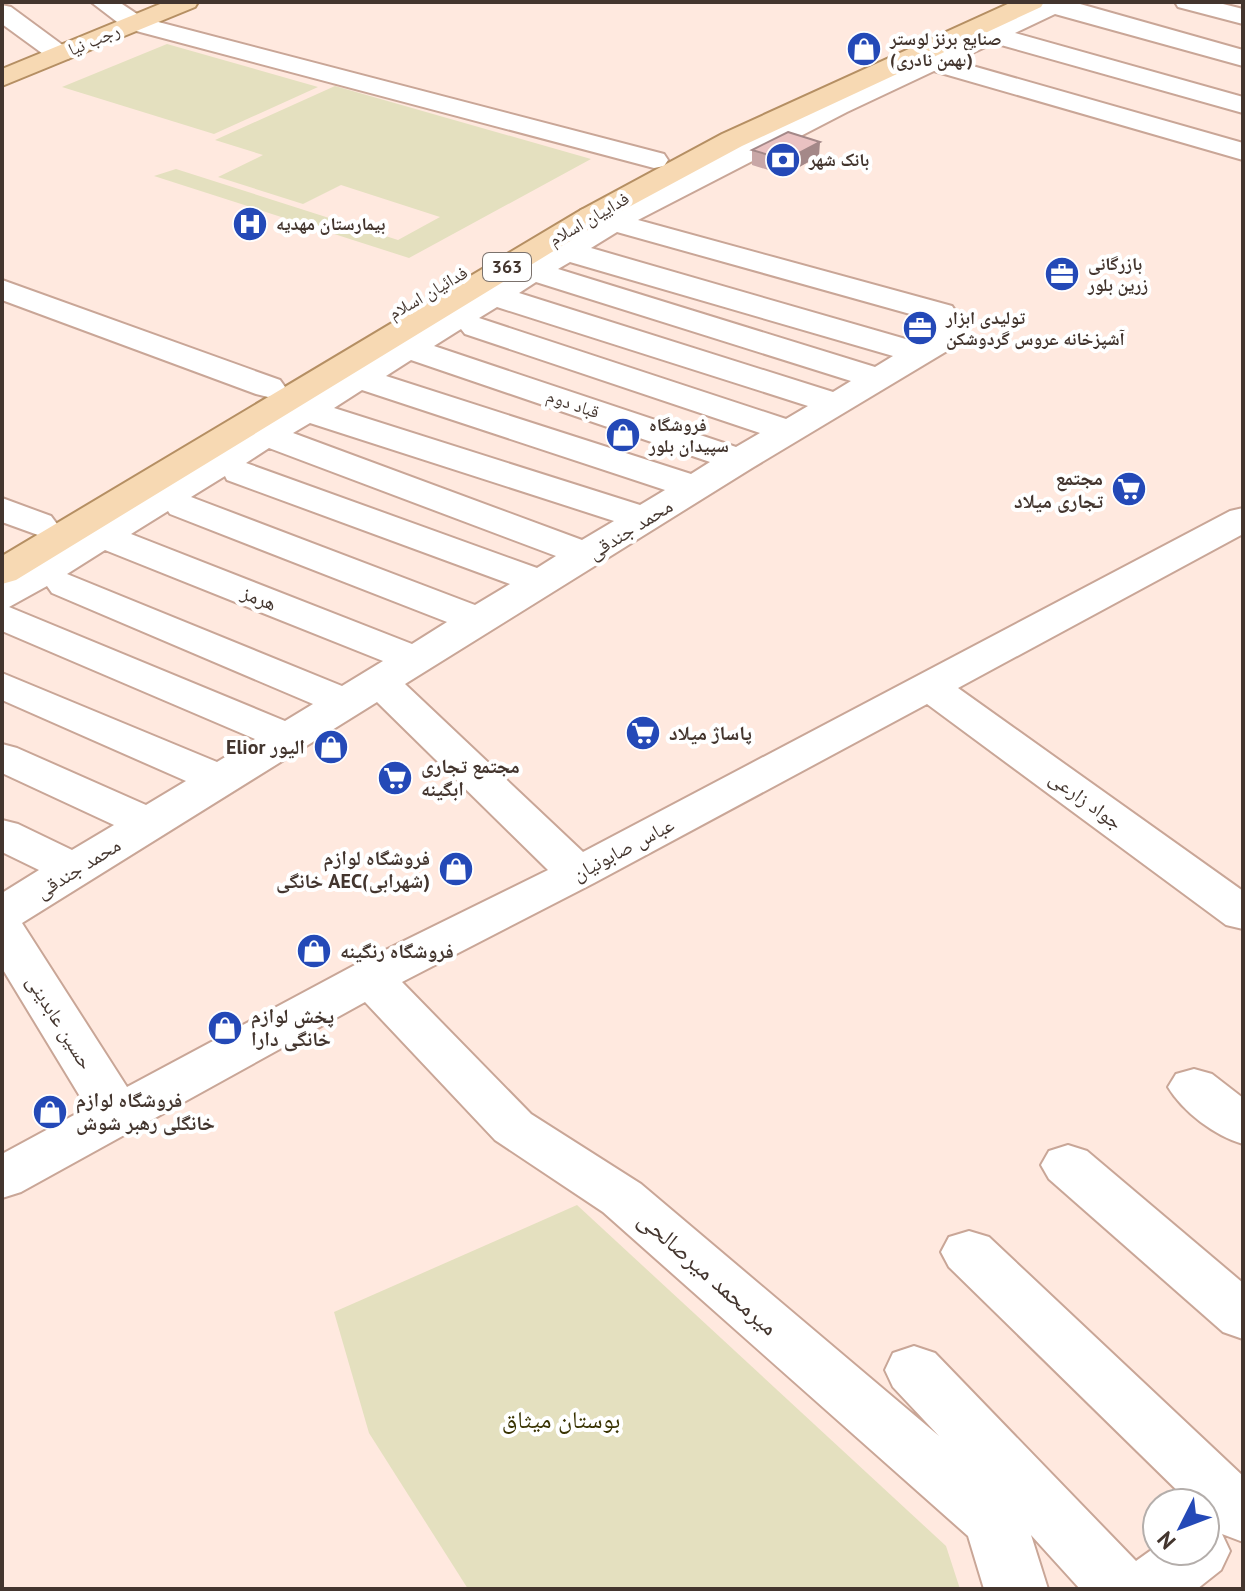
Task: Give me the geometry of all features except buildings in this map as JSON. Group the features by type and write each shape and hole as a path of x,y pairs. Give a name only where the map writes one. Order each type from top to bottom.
{"main road":[{"name":"رجب نیا","path":"2,78 186,2"},
{"name":"فداییان اسلام","path":"2,572 602,219 743,144 1036,6"},
{"name":"فدائیان اسلام","path":"2,545 654,160 986,17"}],"street":[{"path":"103,2 134,23 654,160"},
{"path":"1111,2 1207,28 1241,20"},
{"path":"1187,2 1241,20"},
{"path":"1036,6 1243,79"},
{"path":"743,144 963,47 986,17 1036,6 1243,58"},
{"path":"2,12 59,54"},
{"path":"986,17 1241,126"},
{"path":"963,47 1241,126"},
{"path":"931,62 1206,142 1241,126"},
{"path":"2,597 532,271 602,219"},
{"name":"محمد جندقی","path":"2,914 739,460 945,338 947,325 941,313 602,219"},
{"path":"581,255 919,353"},
{"path":"532,271 877,378"},
{"path":"2,289 268,387"},
{"path":"493,295 837,404"},
{"path":"476,327 790,432"},
{"name":"قباد دوم","path":"407,348 739,460"},
{"path":"358,378 697,488"},
{"path":"306,410 646,519"},
{"path":"265,435 587,555"},
{"path":"240,472 542,583"},
{"path":"183,506 480,621"},
{"path":"2,509 38,524"},
{"name":"عباس صابونیان","path":"2,1178 370,978 578,873 1243,519"},
{"name":"هرمز","path":"102,536 417,660"},
{"path":"66,585 363,693 578,873"},
{"path":"2,617 289,738"},
{"path":"2,685 221,780"},
{"name":"جواد زارعی","path":"929,686 1243,914"},
{"path":"2,757 150,824"},
{"path":"2,834 75,870"},
{"name":"حسین عابدینی","path":"2,929 117,1114"},
{"name":"میرمحمد میرصالحی","path":"370,978 513,1127 622,1198 995,1521 1016,1589"},
{"path":"1194,1087 1243,1125"},
{"path":"1068,1165 1243,1316"},
{"path":"969,1252 1243,1517 1221,1534"},
{"path":"914,1370 1121,1589"},
{"path":"1148,1589 1178,1567"}],"green space":[{"path":"167,44 318,87 214,134 62,87"},
{"path":"335,86 591,159 409,258 154,176 176,169 398,240 440,217 341,185 303,204 218,177 263,155 215,140"},
{"name":"بوستان میثاق","path":"577,1205 946,1546 960,1589 468,1589 369,1433 334,1312"}],"place":[{"name":"صنایع برنز لوستر (بهمن نادری)","path":"864,49"},
{"name":"بانک شهر","path":"783,160"},
{"name":"بیمارستان مهدیه","path":"250,224"},
{"name":"بازرگانی زرین بلور","path":"1062,274"},
{"name":"تولیدی ابزار آشپزخانه عروس گردوشکن","path":"920,328"},
{"name":"فروشگاه سپیدان بلور","path":"623,435"},
{"name":"مجتمع تجاری میلاد","path":"1129,489"},
{"name":"پاساژ میلاد","path":"643,733"},
{"name":"Elior الیور","path":"331,747"},
{"name":"مجتمع تجاری ابگینه","path":"395,778"},
{"name":"فروشگاه‌ لوازم خانگی AEC(شهرابی)","path":"456,869"},
{"name":"فروشگاه رنگینه","path":"314,951"},
{"name":"پخش لوازم خانگی دارا","path":"225,1028"},
{"name":"فروشگاه لوازم خانگلی رهبر شوش","path":"50,1112"}]}
